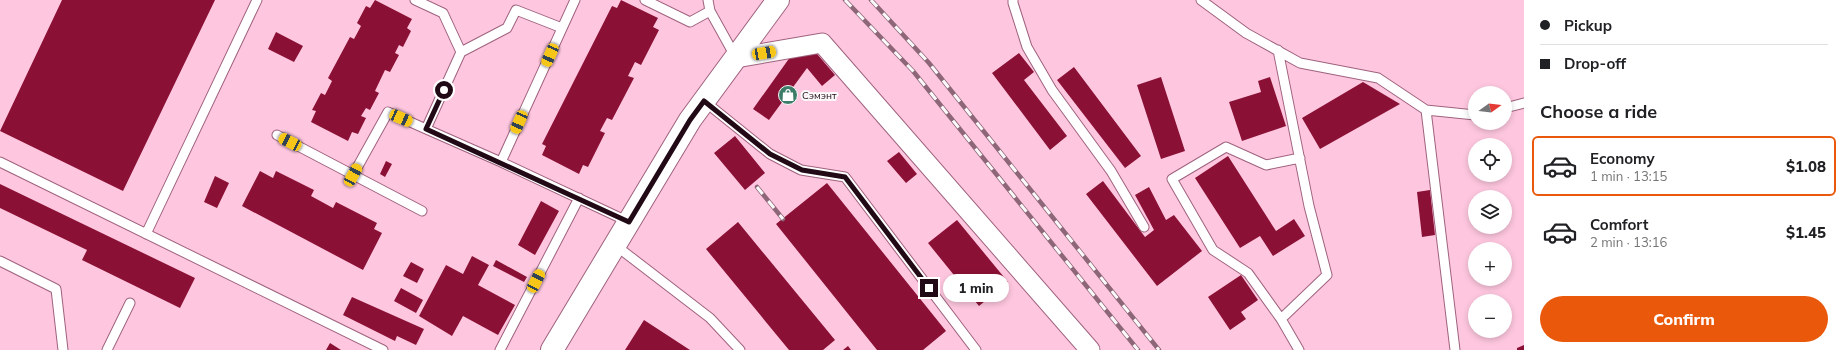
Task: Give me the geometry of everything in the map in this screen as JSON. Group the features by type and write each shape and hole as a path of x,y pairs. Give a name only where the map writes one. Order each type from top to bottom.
{"main road":[{"path":"552,350 690,120 778,0"}],"street":[{"path":"736,58 822,43 1090,350"}],"lane":[{"path":"146,234 257,0"},
{"path":"415,0 443,14 461,52"},
{"path":"501,162 575,0"},
{"path":"645,0 690,22 710,11"},
{"path":"708,0 710,11 736,58"},
{"path":"1013,0 1012,3 1027,47 1052,90 1111,171 1144,226"},
{"path":"1200,0 1246,33 1300,63 1378,78 1426,110 1468,114"},
{"path":"426,129 461,52 507,28 516,10 562,28"},
{"path":"1278,50 1310,206 1327,275 1280,319"},
{"path":"704,101 770,154 802,170 845,177 976,350"},
{"path":"1512,106 1524,103"},
{"path":"1426,110 1455,350"},
{"path":"353,175 388,112 501,162 629,222"},
{"path":"277,135 422,211"},
{"path":"1299,350 1280,319 1248,273 1213,250 1172,178 1226,147 1266,165 1300,158"},
{"path":"0,162 382,350"},
{"path":"500,350 579,198"},
{"path":"615,246 710,318 740,350"},
{"path":"0,260 56,289 63,350"},
{"path":"107,350 130,303"}],"building":[{"path":"62,0 215,0 123,191 0,131"},
{"path":"375,0 412,19 407,28 411,31 403,47 399,45 395,53 399,55 390,72 385,70 375,91 379,93 370,110 366,108 361,116 366,118 358,134 352,132 348,141 311,122 316,111 312,110 321,93 325,95 332,81 328,78 350,37 354,39 361,26 357,23 366,6 370,8"},
{"path":"621,0 658,18 653,27 659,30 641,65 635,62 628,76 634,78 612,120 607,118 600,131 605,133 588,167 583,165 579,174 542,155 546,146 542,144 612,6 617,8"},
{"path":"276,32 303,46 294,62 268,49"},
{"path":"812,48 835,75 822,86 807,68 769,120 753,109 793,53"},
{"path":"1019,53 1034,72 1024,80 1067,136 1050,150 992,73"},
{"path":"1074,67 1141,156 1125,168 1057,80"},
{"path":"1161,77 1185,151 1161,159 1137,85"},
{"path":"1270,77 1286,126 1242,141 1229,102 1261,92 1258,81"},
{"path":"1363,82 1400,104 1320,149 1302,118"},
{"path":"735,136 765,173 745,190 714,153"},
{"path":"899,152 917,174 906,183 887,161"},
{"path":"1228,156 1276,231 1294,219 1305,236 1273,256 1260,236 1240,248 1195,178"},
{"path":"386,161 392,164 385,177 380,174"},
{"path":"260,171 273,178 276,171 314,190 311,196 333,208 336,202 377,223 374,229 382,233 363,270 242,206"},
{"path":"215,176 229,183 217,208 204,202"},
{"path":"1103,181 1145,237 1154,230 1135,195 1149,187 1166,220 1174,215 1202,251 1157,286 1086,194"},
{"path":"827,183 946,331 923,350 877,350 776,224"},
{"path":"0,184 195,278 180,308 82,260 87,250 0,208"},
{"path":"1430,190 1435,235 1422,237 1417,192"},
{"path":"541,201 559,211 535,255 518,245"},
{"path":"957,220 1008,282 979,306 928,243"},
{"path":"738,222 835,340 823,350 789,350 706,249"},
{"path":"472,256 489,265 478,285 515,305 498,335 463,316 452,336 419,316 446,265 463,274"},
{"path":"496,260 527,277 524,282 493,266"},
{"path":"411,262 424,269 417,283 403,276"},
{"path":"1241,275 1258,300 1241,312 1246,319 1230,330 1208,297"},
{"path":"401,288 423,300 416,313 394,301"},
{"path":"352,297 424,329 416,345 397,336 395,341 343,315"},
{"path":"644,320 690,350 625,350"},
{"path":"330,343 341,350 326,350"},
{"path":"1524,345 1524,350 1517,350 1517,348"},
{"path":"848,346 851,350 843,350"}],"railway":[{"path":"845,0 913,71 1138,350"},
{"path":"871,0 929,63 1159,350"},
{"path":"757,187 783,219"}],"place":[{"name":"Сэмэнт","path":"788,95"}],"route":[{"path":"444,90 426,129 501,162 629,222 690,120 704,101 770,154 802,170 845,177 929,288"}]}
